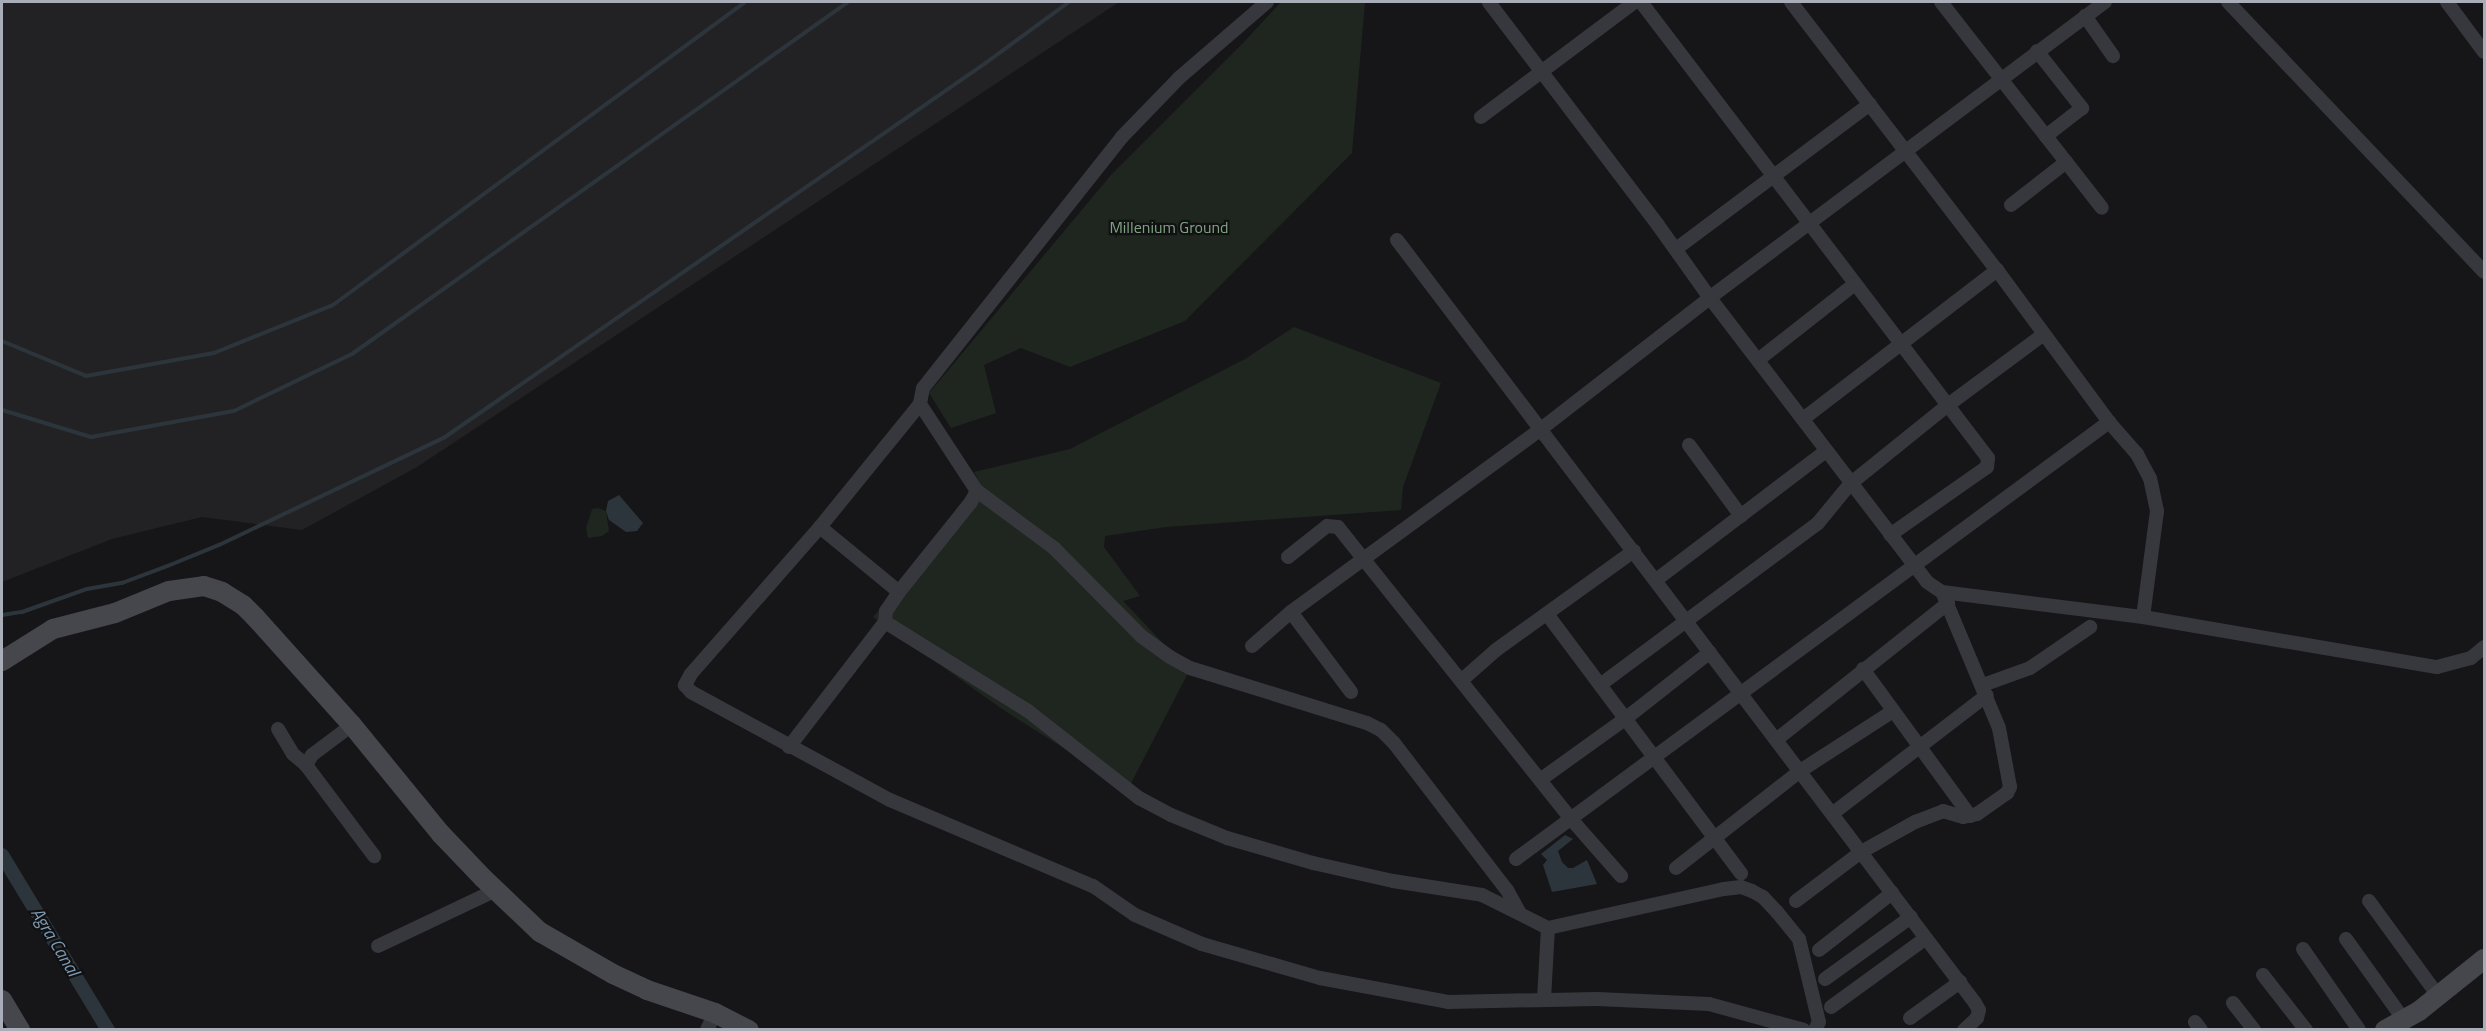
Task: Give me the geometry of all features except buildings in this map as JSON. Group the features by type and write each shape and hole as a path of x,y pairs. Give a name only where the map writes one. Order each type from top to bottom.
{"street":[{"path":"1267,2 1179,78 1122,137 923,388 921,404 820,527 691,674 685,685 691,692 789,747 890,800 1093,886 1135,915 1202,944 1320,978 1379,991 1448,1002 1544,999 1709,1004 1804,1029"},
{"path":"1489,2 1850,484 1927,582 1945,598 1985,690 2004,748 2010,788 2007,793 1970,816 1963,817 1943,811 1935,813 1861,852 1796,901"},
{"path":"1481,117 1635,2"},
{"path":"1641,2 1988,458 1989,464 1890,535"},
{"path":"1791,2 1997,270 2109,422 2137,454 2150,478 2157,511 2143,617"},
{"path":"1941,2 2102,208"},
{"path":"1252,646 1291,612 1364,561 1541,429 1808,223 2105,2"},
{"path":"2228,2 2484,272"},
{"path":"2447,2 2484,52"},
{"path":"2085,16 2113,56"},
{"path":"2037,51 2082,108 2046,136"},
{"path":"1676,249 1775,178 1870,104"},
{"path":"2010,205 2066,162"},
{"path":"1397,240 1960,982 1979,1011 1977,1018 1964,1029"},
{"path":"1803,419 1997,270"},
{"path":"1758,360 1855,284"},
{"path":"1600,685 1818,523 1850,484 1948,405 2044,334"},
{"path":"921,404 977,491 1054,548 1141,636 1170,657 1190,668 1367,723 1381,730 1394,743 1507,890 1519,912"},
{"path":"1516,859 1872,594 1915,567 2109,422"},
{"path":"1689,445 1741,516"},
{"path":"1656,580 1826,451"},
{"path":"789,747 885,622 886,611 899,592 971,502 977,491"},
{"path":"1288,557 1328,526 1338,527 1571,819 1621,876"},
{"path":"820,527 899,592"},
{"path":"1462,680 1496,650 1634,551"},
{"path":"2,661 53,629 115,613 169,591 204,586 222,592 243,605 352,725 441,834 540,932 634,984 711,1021 749,1029"},
{"path":"1776,740 1945,598 2143,617 2437,667 2470,657 2484,647"},
{"path":"1291,612 1351,692"},
{"path":"1547,614 1741,873"},
{"path":"885,622 1028,711 1139,798 1171,815 1227,838 1312,863 1393,881 1482,895 1548,928 1724,889 1741,887 1752,891 1763,897 1799,939 1819,1022 1815,1029"},
{"path":"1832,814 1919,747 1985,690 2030,668 2090,627"},
{"path":"1540,780 1625,719 1710,652"},
{"path":"1863,669 1970,816"},
{"path":"1676,868 1800,771 1893,711"},
{"path":"306,765 312,755 352,725"},
{"path":"278,729 293,754 306,765 374,856"},
{"path":"378,946 496,890"},
{"path":"1819,950 1892,893"},
{"path":"2369,901 2439,997"},
{"path":"1825,979 1911,917"},
{"path":"1544,999 1548,928"},
{"path":"1831,1006 1926,938"},
{"path":"2346,939 2404,1020"},
{"path":"2303,949 2359,1029"},
{"path":"2385,1029 2404,1020 2439,997 2484,959"},
{"path":"2263,975 2306,1029"},
{"path":"1910,1018 1960,982"},
{"path":"2,1000 20,1029"},
{"path":"2233,1003 2254,1029"}],"shaded area":[{"path":"2,2 1119,2 417,467 302,530 202,517 112,539 2,582"},
{"path":"619,495 643,523 637,531 626,532 609,520 606,511 608,501"},
{"path":"1565,835 1573,839 1558,851 1562,862 1568,868 1573,868 1587,860 1597,884 1552,892 1543,865 1547,860 1541,854"}],"green space":[{"name":"Millenium Ground","path":"1281,2 1365,2 1352,153 1185,321 1070,367 1021,348 984,365 996,413 951,428 929,393 1111,175"},
{"path":"1294,327 1441,383 1403,487 1401,510 1166,527 1105,536 1104,547 1140,596 1123,601 1179,660 1187,675 1128,789 1002,709 873,617 984,490 974,472 1070,449 1245,359"},
{"path":"598,508 606,511 609,531 602,536 588,538 586,528 592,509"}],"waterway":[{"path":"2,341 86,376 214,353 333,305 745,2"},
{"path":"2,410 91,437 234,411 352,354 848,2"},
{"path":"2,615 22,612 87,589 122,583 170,565 219,545 445,437 987,62 1069,2"},
{"name":"Agra Canal","path":"2,855 108,1030"}]}
